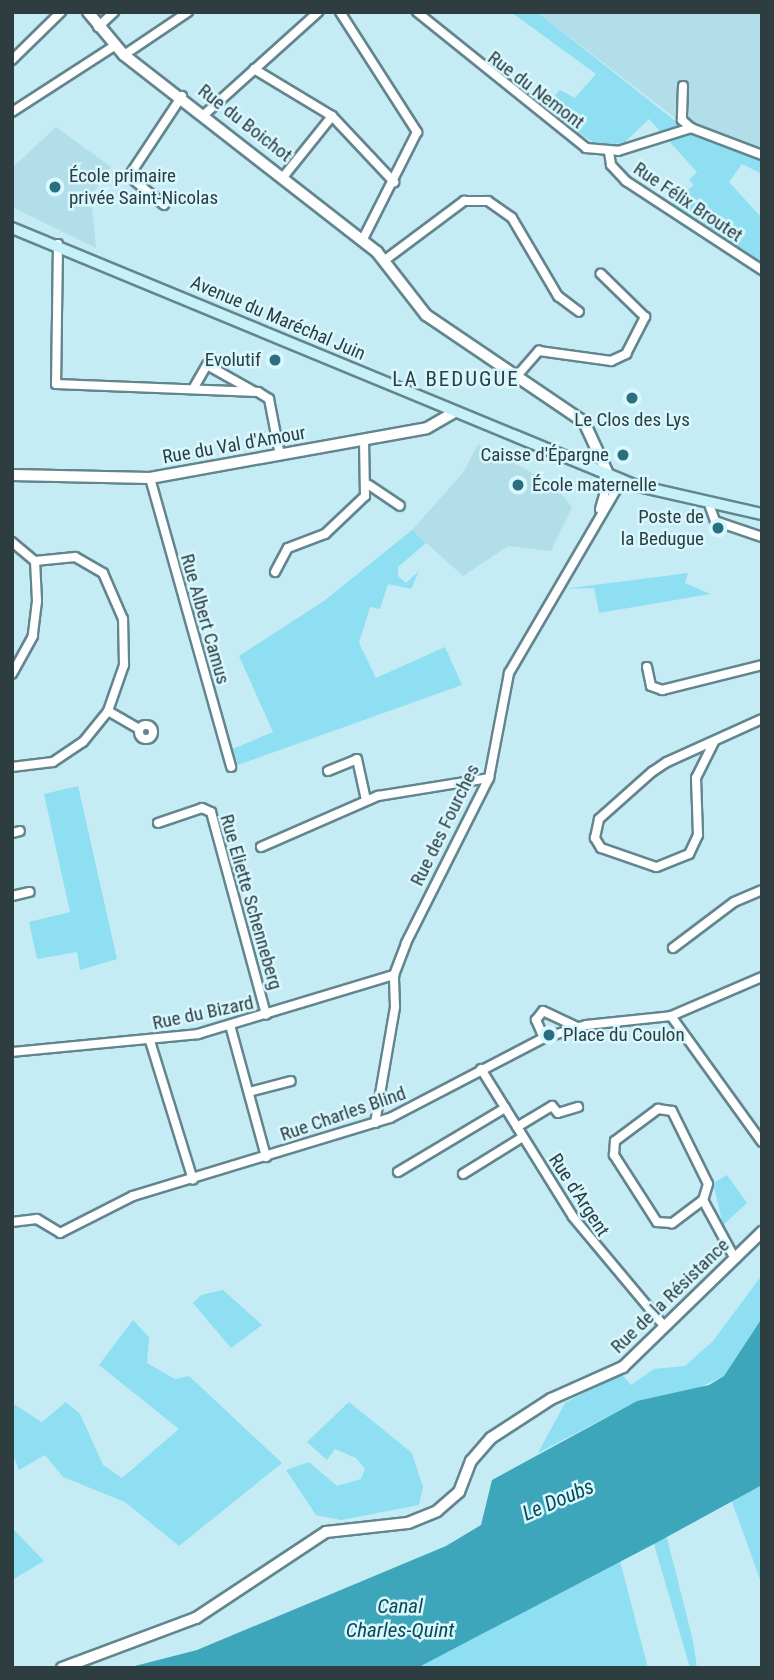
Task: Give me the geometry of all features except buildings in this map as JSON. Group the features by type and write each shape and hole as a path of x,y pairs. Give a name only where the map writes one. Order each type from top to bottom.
{"main road":[{"name":"Avenue du Maréchal Juin","path":"12,222 455,412 613,476 710,507 762,514"},
{"name":"Avenue du Maréchal Juin","path":"12,228 58,244"}],"street":[{"path":"12,60 61,12"},
{"name":"Rue du Boichot","path":"88,12 124,55 206,113 363,239 385,260 426,315 588,426 613,476"},
{"path":"99,27 114,12"},
{"path":"124,55 188,12"},
{"path":"206,113 318,12"},
{"path":"340,12 416,129 394,182 363,239"},
{"name":"Rue du Nemont","path":"416,12 570,137 609,152"},
{"path":"12,112 114,46"},
{"path":"254,69 332,116 394,182"},
{"path":"683,86 682,120 691,128 762,155"},
{"path":"164,205 129,176 181,96"},
{"path":"284,176 332,116"},
{"path":"609,152 691,128"},
{"name":"Rue Félix Broutet","path":"609,152 611,165 626,181 762,270"},
{"path":"385,260 464,201 488,201 512,218 558,296 579,312"},
{"path":"58,244 56,384 253,391"},
{"path":"516,377 540,351 611,361 626,354 645,317 601,274"},
{"path":"192,389 207,365 269,399 280,455"},
{"name":"Rue du Val d'Amour","path":"12,475 150,478 437,426 455,412"},
{"path":"275,572 288,548 324,534 369,485 364,440"},
{"name":"Rue des Fourches","path":"375,1123 394,1017 394,975 489,778 507,677 598,515 613,476"},
{"name":"Rue Albert Camus","path":"150,478 231,767"},
{"path":"369,485 400,506"},
{"path":"710,507 715,521 762,537"},
{"path":"12,542 35,561 81,558 112,588 126,644 108,711 63,757 12,767"},
{"path":"12,674 36,627 35,561"},
{"path":"647,667 651,686 662,690 762,665"},
{"path":"108,711 139,729"},
{"path":"714,742 696,778 698,835 689,854 656,867 601,848 594,832 602,815 660,766 762,719"},
{"path":"328,771 357,759 366,800"},
{"path":"261,847 366,800 489,778"},
{"name":"Rue Eliette Schenneberg","path":"158,823 202,808 211,813 266,1015"},
{"path":"673,948 734,902 762,890"},
{"path":"12,896 30,892"},
{"name":"Rue du Bizard","path":"12,1052 150,1041 230,1026 394,975"},
{"name":"Rue Charles Blind","path":"12,1222 37,1219 60,1233 123,1200 375,1123 544,1038 577,1027 671,1016 762,977"},
{"path":"544,1038 536,1020 543,1012 577,1027"},
{"path":"671,1016 762,1142"},
{"path":"230,1026 267,1157"},
{"path":"150,1041 193,1180"},
{"name":"Rue d'Argent","path":"481,1069 599,1253 665,1328"},
{"path":"249,1092 292,1081"},
{"path":"517,1127 552,1106 558,1113 578,1107"},
{"path":"398,1172 505,1108"},
{"path":"703,1200 672,1223 657,1222 614,1154 615,1141 658,1110 672,1111 708,1184 703,1200 735,1259"},
{"path":"463,1174 523,1137"},
{"name":"Rue de la Résistance","path":"62,1668 196,1618 326,1532 427,1517 459,1492 471,1461 491,1438 551,1399 612,1374 665,1328 762,1232"}],"shaded area":[{"path":"511,12 537,12 674,120 762,162 762,174 742,164 729,182 762,218 762,266 670,205 694,185 689,180 697,172 649,119 625,142 601,147 542,110 560,90 575,98 596,74"},
{"path":"537,12 762,12 762,152 740,154 696,134"},
{"name":"École primaire privée Saint-Nicolas","path":"56,127 111,167 91,196 96,248 12,207 12,168"},
{"path":"478,444 553,484 572,507 551,551 508,546 463,576 412,530 463,473"},
{"path":"412,530 426,543 398,567 398,576 406,583 419,571 411,589 388,584 380,609 370,607 359,643 376,678 445,647 462,685 238,765 233,749 273,732 239,656 324,601"},
{"path":"688,573 685,583 710,594 599,613 594,588 564,589"},
{"path":"78,786 117,959 80,970 77,952 37,959 29,922 70,912 44,794"},
{"path":"727,1175 747,1203 723,1225 713,1183"},
{"path":"762,1275 762,1318 724,1376 694,1390 637,1401 538,1453 565,1403 621,1373 631,1385 654,1369 685,1366 713,1341"},
{"path":"223,1290 262,1325 231,1348 193,1303 201,1295"},
{"path":"133,1320 149,1337 147,1363 175,1379 189,1376 282,1463 179,1546 125,1502 63,1477 45,1455 19,1470 12,1453 12,1403 42,1422 66,1402 80,1414 103,1465 122,1478 179,1429 99,1365"},
{"path":"349,1402 412,1453 423,1487 419,1505 341,1520 316,1515 286,1470 309,1462 337,1486 361,1479 365,1469 356,1458 335,1449 327,1460 307,1442"},
{"path":"762,1485 762,1585 731,1499"},
{"path":"12,1528 44,1561 12,1580"},
{"path":"666,1534 693,1641 697,1668 690,1668 654,1544"},
{"path":"620,1561 648,1668 417,1668 464,1638"}],"water":[{"name":"Canal Charles-Quint","path":"762,1318 762,1485 417,1668 127,1668 197,1650 446,1546 481,1525 492,1480 637,1401 709,1385 724,1376"}],"place":[{"name":"École primaire privée Saint-Nicolas","path":"55,187"},
{"name":"Evolutif","path":"275,360"},
{"name":"Le Clos des Lys","path":"632,398"},
{"name":"Caisse d'Épargne","path":"623,455"},
{"name":"École maternelle","path":"518,485"},
{"name":"Poste de la Bedugue","path":"718,528"},
{"name":"Place du Coulon","path":"549,1035"}],"district":[{"name":"LA BEDUGUE","path":"456,379"}],"water label":[{"name":"Le Doubs","path":"558,1500"}]}
